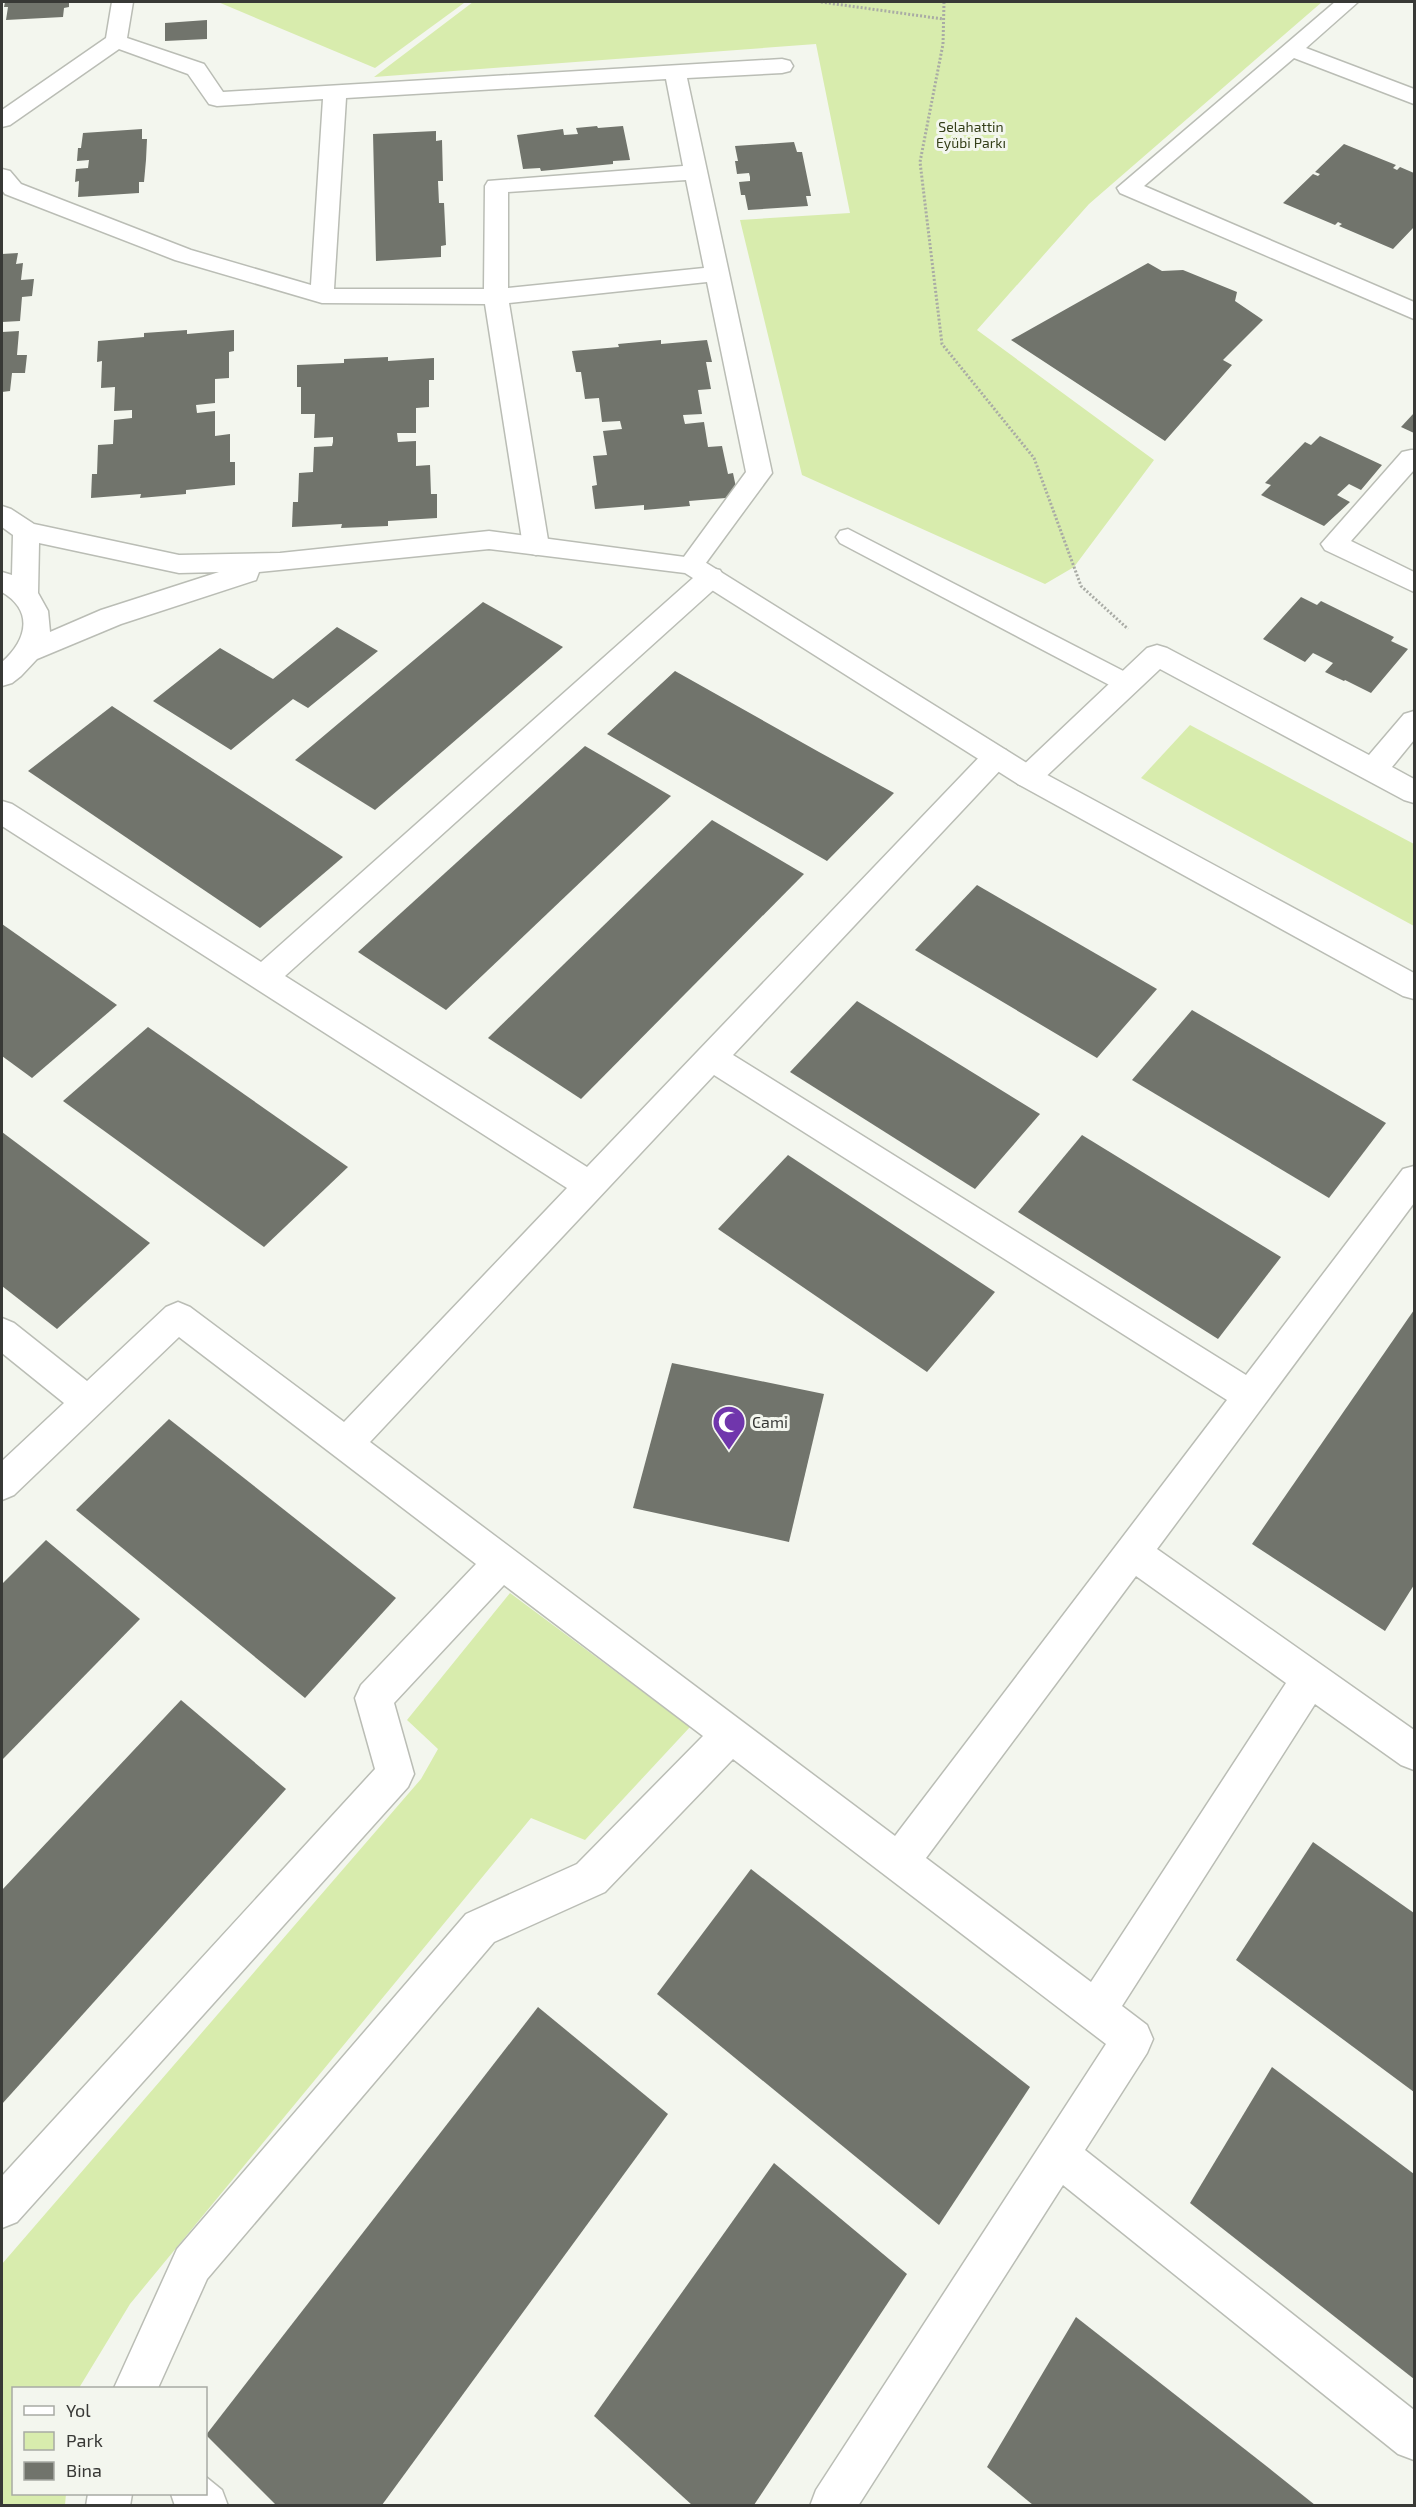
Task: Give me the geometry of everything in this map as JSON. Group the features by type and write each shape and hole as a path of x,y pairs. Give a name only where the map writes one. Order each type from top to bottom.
{"street":[{"path":"2,120 116,41 122,2"},
{"path":"1347,2 1128,188 1414,311"},
{"path":"116,41 196,69 217,99 782,66"},
{"path":"1290,49 1414,97"},
{"path":"263,978 701,571 759,473 675,72"},
{"path":"322,296 335,92"},
{"path":"536,546 496,297 496,186 696,172"},
{"path":"2,176 13,189 183,255 322,296 496,297 718,274"},
{"path":"1414,459 1411,458 1334,544 1414,583"},
{"path":"2,515 26,531 179,564 280,562 489,540 701,571 1028,777 1414,987"},
{"path":"25,595 26,531"},
{"path":"28,652 111,617 280,562"},
{"path":"2,581 25,595 36,612 37,632 28,652 2,676"},
{"path":"1028,777 1156,655 1414,792"},
{"path":"1373,770 1414,721"},
{"path":"346,1444 996,757"},
{"path":"2,812 590,1186"},
{"path":"712,1058 1251,1396"},
{"path":"899,1862 1414,1179"},
{"path":"2,1484 178,1317 1133,2038 832,2505"},
{"path":"2,1333 88,1402"},
{"path":"1132,1552 1414,1752"},
{"path":"2,2207 395,1774 374,1698 502,1562"},
{"path":"1096,2010 1310,1678"},
{"path":"136,2387 192,2264 480,1928 591,1878 730,1735"},
{"path":"1058,2155 1414,2438"}],"lane":[{"path":"848,537 1126,683"}],"path":[{"path":"821,2 943,19"},
{"path":"944,2 943,44 920,162 942,344 1034,458 1081,586 1156,655"}],"green space":[{"path":"218,2 459,2 464,3 375,68"},
{"name":"Selahattin Eyübi Parkı","path":"473,2 1322,2 1089,204 977,330 1154,460 1074,567 1045,584 802,475 740,220 850,213 816,44 374,77"},
{"path":"1190,725 1414,844 1414,926 1141,778"},
{"path":"510,1593 690,1727 585,1840 531,1818 130,2304 80,2387 12,2387 12,2495 66,2495 65,2505 2,2505 2,2264 421,1779 438,1749 407,1720"}],"building":[{"path":"5,2 69,2 69,7 64,8 63,17 6,20 8,7 4,7"},
{"path":"207,20 207,39 165,41 165,23"},
{"path":"597,126 598,128 623,126 630,160 613,161 613,164 541,171 540,168 523,169 517,135 563,129 564,135 578,134 576,128"},
{"path":"142,129 142,139 147,139 144,182 139,182 139,193 78,197 79,181 75,182 76,169 88,168 89,160 77,161 83,133"},
{"path":"436,131 436,141 442,140 443,181 438,181 439,203 444,203 446,245 441,246 441,257 376,261 373,134"},
{"path":"794,142 797,152 802,152 811,196 806,196 808,206 748,210 745,195 741,195 739,182 750,181 750,177 749,173 737,174 735,161 738,161 735,146"},
{"path":"1344,144 1396,165 1393,168 1397,170 1400,167 1414,173 1414,227 1393,249 1339,226 1342,224 1338,222 1335,225 1283,203 1313,174 1318,176 1320,174 1315,172"},
{"path":"18,253 16,264 23,263 21,280 34,279 32,296 22,297 20,321 2,322 2,254"},
{"path":"1148,263 1162,271 1183,270 1237,292 1235,301 1263,320 1223,360 1232,365 1165,441 1011,340"},
{"path":"187,330 187,334 234,330 234,351 229,352 229,378 215,379 215,403 196,405 197,413 215,411 215,436 230,434 230,462 235,462 235,485 186,490 186,494 140,498 141,494 91,498 92,474 97,474 98,445 113,444 114,420 132,418 132,410 114,411 115,387 101,388 102,361 97,362 98,341 144,337 144,333"},
{"path":"19,331 17,355 27,355 25,373 12,373 10,391 2,392 2,332"},
{"path":"661,340 661,344 707,340 712,362 706,362 711,389 698,390 702,414 683,415 685,424 704,422 708,447 722,446 728,474 733,473 738,497 689,501 690,506 644,510 644,505 595,509 592,486 597,485 593,456 607,455 603,431 622,429 620,421 602,422 599,398 585,399 581,372 576,372 572,351"},
{"path":"388,357 388,361 434,358 434,380 429,380 429,407 416,408 416,433 397,433 398,442 416,441 416,466 430,465 431,494 437,494 437,518 388,521 388,526 341,528 342,524 292,527 293,502 298,502 299,473 313,472 314,447 332,446 333,442 333,437 314,438 315,414 301,414 301,387 297,387 297,365 344,363 344,359"},
{"path":"1414,413 1414,433 1401,427"},
{"path":"1320,436 1382,465 1361,490 1349,484 1337,495 1350,502 1324,526 1261,495 1271,485 1265,483 1305,442 1311,445"},
{"path":"1301,597 1317,605 1321,601 1394,637 1391,641 1408,649 1371,693 1325,672 1333,663 1313,653 1305,662 1263,639"},
{"path":"483,602 563,647 375,810 295,760"},
{"path":"337,627 378,651 308,708 293,699 231,750 153,701 220,648 273,679"},
{"path":"675,671 894,793 827,861 607,734"},
{"path":"112,706 343,857 260,928 28,771"},
{"path":"585,746 671,796 446,1010 358,952"},
{"path":"712,820 804,874 581,1099 488,1038"},
{"path":"977,885 1157,989 1097,1058 915,950"},
{"path":"2,924 117,1005 32,1078 2,1056"},
{"path":"857,1001 1040,1114 975,1189 790,1072"},
{"path":"1192,1010 1386,1123 1329,1198 1132,1080"},
{"path":"148,1027 348,1167 264,1247 63,1101"},
{"path":"2,1132 150,1243 57,1329 2,1286"},
{"path":"1082,1135 1281,1257 1218,1339 1018,1212"},
{"path":"788,1155 995,1292 927,1372 718,1229"},
{"path":"1414,1310 1414,1585 1385,1631 1252,1544"},
{"name":"Cami","path":"672,1363 824,1394 789,1542 633,1508"},
{"path":"169,1419 396,1598 305,1698 76,1510"},
{"path":"46,1540 140,1619 2,1760 2,1584"},
{"path":"181,1700 286,1789 2,2104 2,1890"},
{"path":"1313,1842 1414,1913 1414,2092 1236,1960"},
{"path":"751,1869 1030,2087 939,2225 657,1994"},
{"path":"538,2007 668,2114 382,2505 276,2505 207,2434"},
{"path":"1272,2067 1414,2174 1414,2379 1190,2203"},
{"path":"774,2163 907,2274 754,2505 692,2505 594,2416"},
{"path":"1076,2317 1315,2505 1033,2505 987,2467"}],"place":[{"name":"Cami","path":"729,1451"}]}
